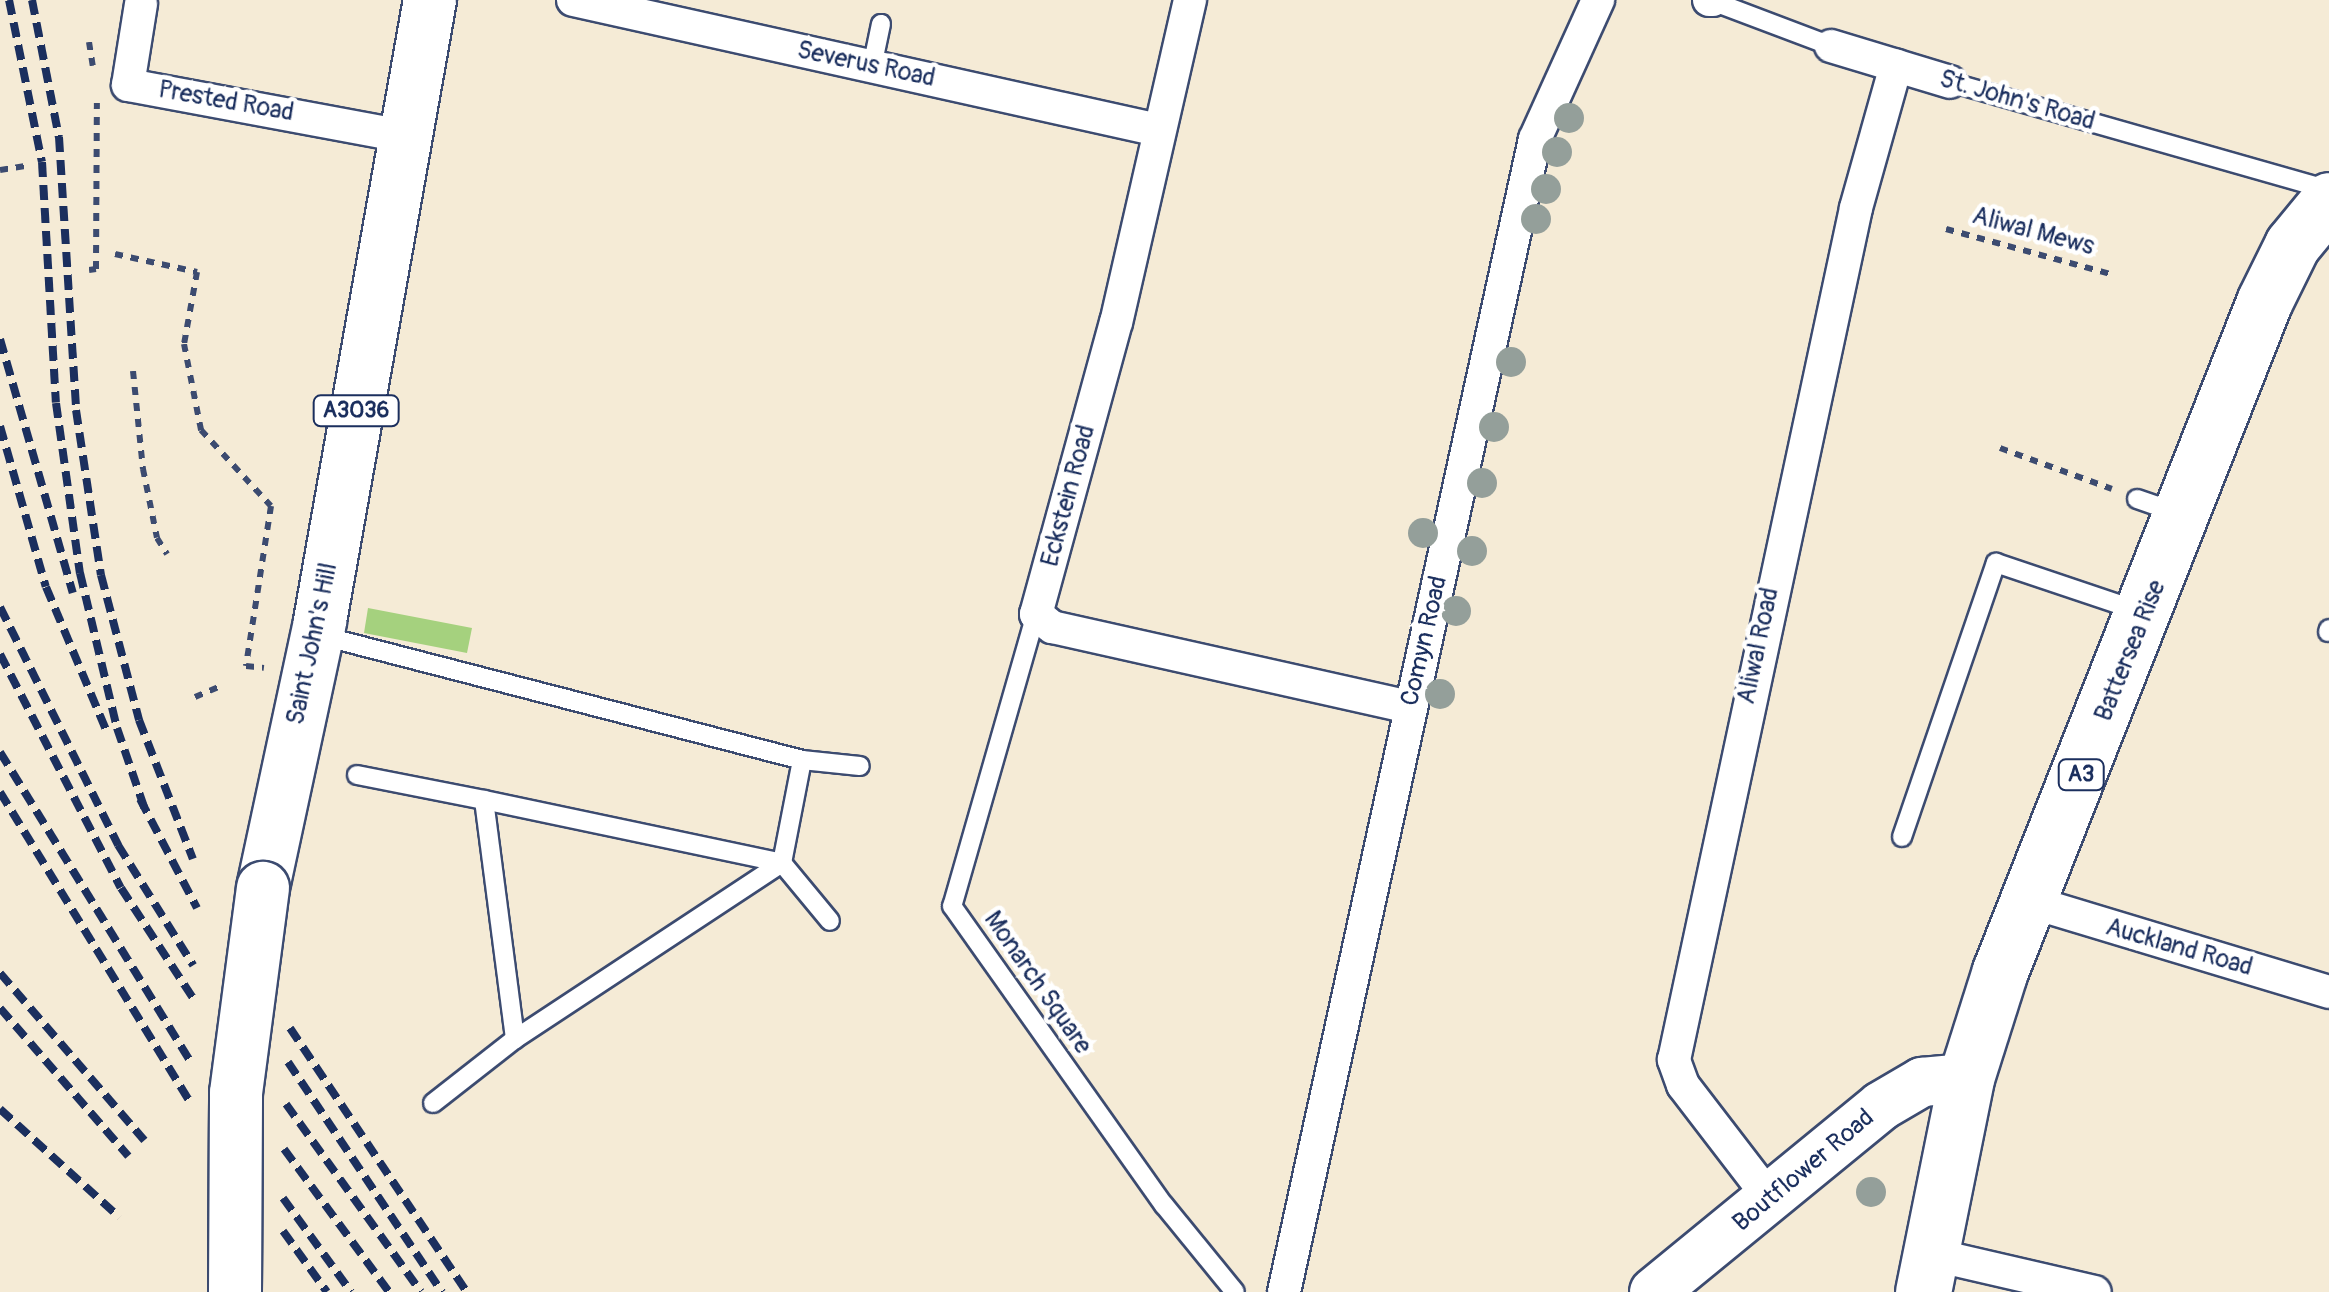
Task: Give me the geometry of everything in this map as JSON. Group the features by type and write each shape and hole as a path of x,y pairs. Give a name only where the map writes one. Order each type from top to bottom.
{"highway":[{"name":"Battersea Rise","path":"1926,1273 1966,1078 2031,902 2146,614 2161,507 2277,272 2329,200"}],"main road":[{"name":"Saint John's Hill","path":"234,1292 236,1093 263,888 317,634 430,0"}],"street":[{"name":"Severus Road","path":"573,0 1158,130"},
{"name":"Eckstein Road","path":"1036,614 1116,322 1190,0"},
{"name":"Comyn Road","path":"1284,1292 1535,139 1598,0"},
{"name":"Prested Road","path":"142,4 128,84 403,136"},
{"name":"St. John's Road","path":"1831,46 1950,82"},
{"name":"Aliwal Road","path":"1772,1201 1684,1084 1674,1060 1734,759 1866,171 1896,66"},
{"path":"1036,614 1052,627 1410,707"},
{"name":"Auckland Road","path":"2031,902 2329,992"},
{"name":"Boutflower Road","path":"1654,1292 1772,1201 1881,1106 1922,1082 1966,1078"},
{"path":"1926,1273 2096,1292"}],"lane":[{"name":"St. John's Road","path":"1711,0 1831,46"},
{"path":"872,67 881,24"},
{"name":"St. John's Road","path":"1950,82 2329,190"},
{"path":"1902,837 1996,563 2146,614"},
{"name":"Monarch Square","path":"1036,614 952,906 1164,1205 1235,1292"},
{"path":"317,634 802,760 860,766"},
{"path":"434,1104 516,1040 782,863 802,760"},
{"path":"356,775 782,863 830,921"},
{"path":"484,800 516,1040"}],"path":[{"path":"89,42 94,77"},
{"path":"88,270 96,269 96,94"},
{"path":"0,170 30,165"},
{"name":"Aliwal Mews","path":"1946,230 2110,274"},
{"path":"115,254 197,272 184,344 200,430 271,506 246,666 256,669"},
{"path":"133,371 143,469 157,538 168,554"},
{"path":"2000,448 2161,507"},
{"path":"195,697 223,685"}],"green space":[{"path":"368,608 472,628 467,653 364,633"}],"railway":[{"path":"9,0 42,162 56,403 80,573 117,728 145,810"},
{"path":"32,0 59,137 76,410 101,575 139,720 193,859"},
{"path":"0,339 73,593"},
{"path":"0,426 46,587 107,732"},
{"path":"0,607 118,845 193,965"},
{"path":"0,654 121,888 193,998"},
{"path":"0,752 191,1062"},
{"path":"0,792 190,1102"},
{"path":"140,799 197,908"},
{"path":"0,973 144,1140"},
{"path":"0,1008 128,1156"},
{"path":"290,1028 467,1292"},
{"path":"288,1062 442,1292"},
{"path":"286,1104 421,1292"},
{"path":"0,1109 119,1217"},
{"path":"284,1149 389,1292"},
{"path":"283,1198 351,1292"},
{"path":"283,1231 327,1292"}]}
